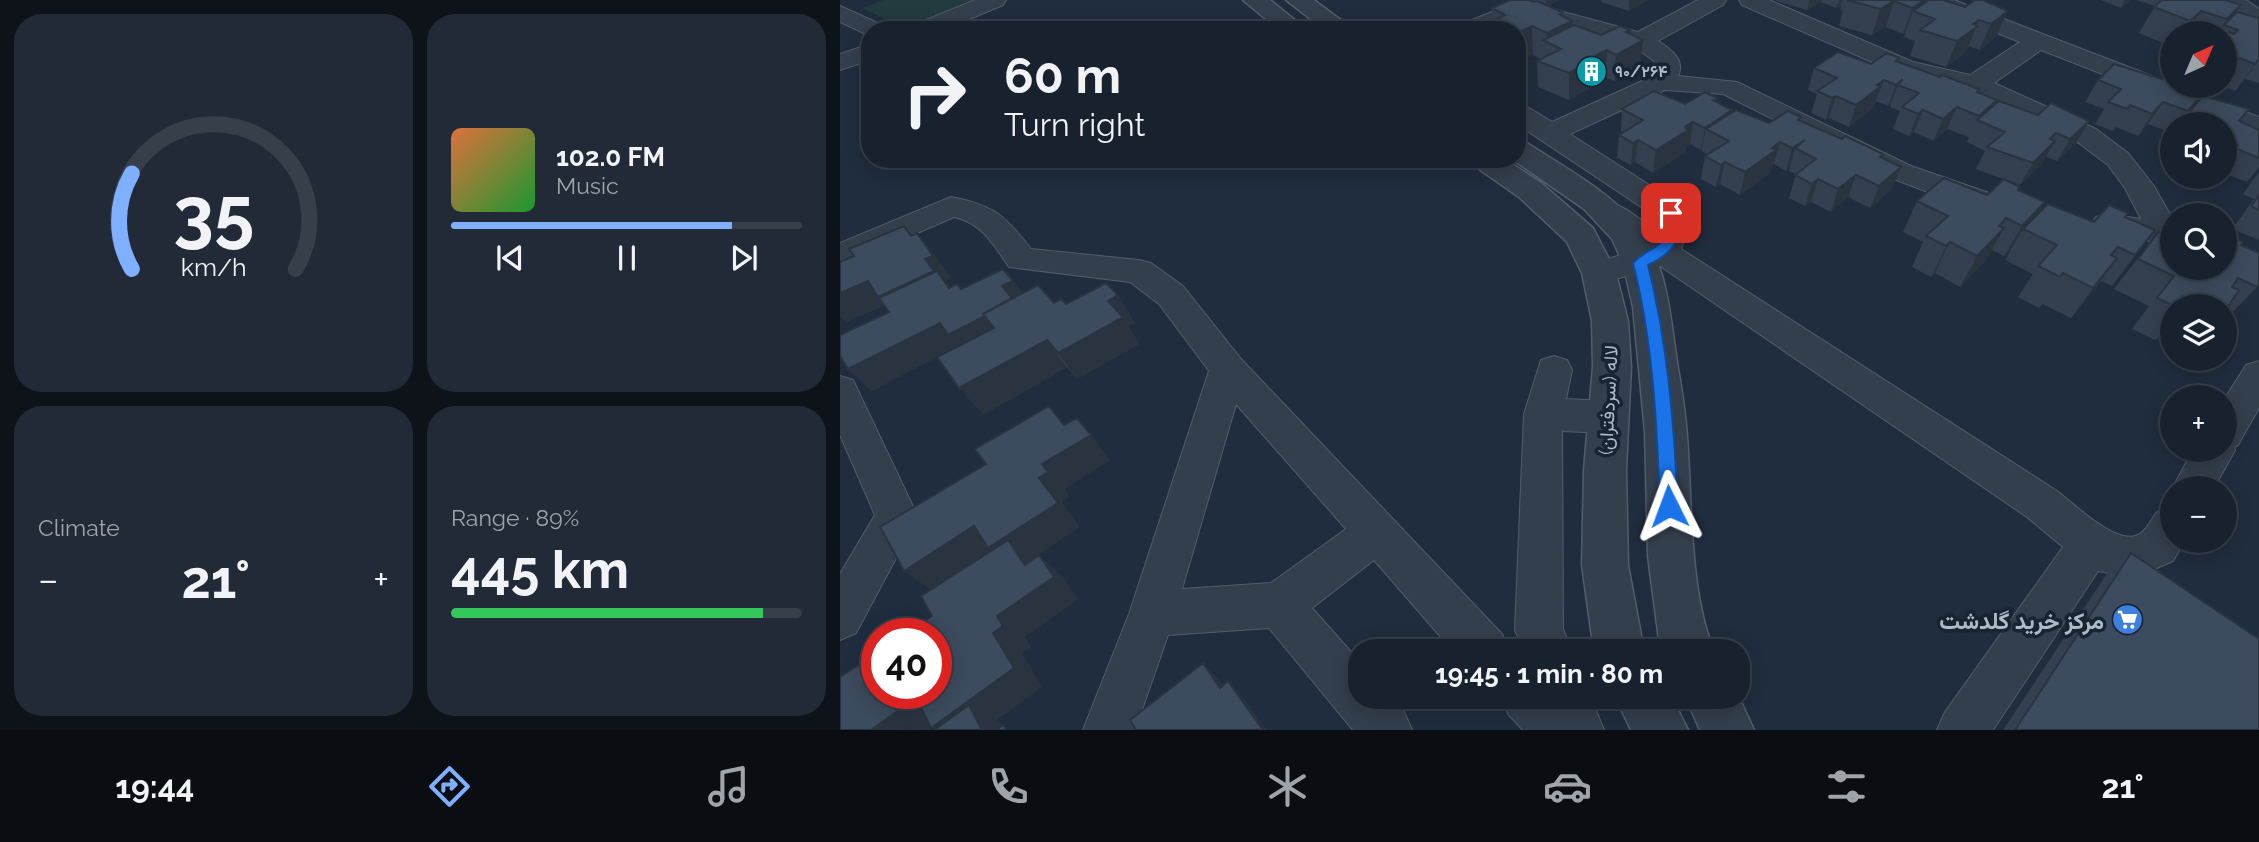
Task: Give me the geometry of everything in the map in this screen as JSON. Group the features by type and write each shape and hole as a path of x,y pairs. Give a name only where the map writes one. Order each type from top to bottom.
{"street":[{"path":"840,11 866,0"},
{"path":"944,21 995,0"},
{"path":"1255,0 1283,21"},
{"path":"1298,0 1329,21"},
{"path":"1641,40 1715,0"},
{"path":"1750,0 1904,66 1941,79 1975,84 2086,135 2118,159 2139,186 2160,221"},
{"path":"1934,0 2258,127"},
{"path":"2231,0 2259,20"},
{"path":"1489,21 1514,10 1537,12 1641,40 1663,70 1728,87 1901,172 1975,200 2012,207"},
{"path":"840,11 861,23"},
{"path":"1975,84 2038,41"},
{"path":"1534,141 1663,70"},
{"path":"1534,141 1651,258 2042,504 2096,548 2136,557 2157,547 2160,542"},
{"path":"1534,141 1671,213 1674,231 1651,258 1600,273"},
{"name":"لاله (سردفتران)","path":"1497,168 1530,190 1581,236 1600,273 1610,321 1612,367 1607,417 1605,565 1617,639"},
{"path":"840,257 951,207 970,210 991,218 1021,259 1139,271 1171,295 1228,369 1474,639"},
{"path":"2076,218 2160,232"},
{"path":"1651,258 1651,307 1666,432 1671,556 1684,639"},
{"path":"1108,730 1152,614 1228,369"},
{"path":"1543,639 1539,629 1543,414 1554,370"},
{"path":"2237,412 2259,375"},
{"path":"840,391 897,517 840,617"},
{"path":"1543,414 1607,417"},
{"path":"1152,614 1279,605 1378,531"},
{"path":"1962,730 2096,548"},
{"path":"1981,730 2096,548"},
{"path":"1279,605 1386,730"},
{"path":"1537,709 1556,730"},
{"path":"1570,709 1578,730"},
{"path":"1649,709 1661,730"},
{"path":"1717,709 1727,730"}],"green space":[{"path":"883,0 971,0 922,21 888,21 863,8"}],"building":[{"path":"1510,0 1537,1 1562,12 1559,14 1572,21 1547,33 1532,26 1526,29 1526,21 1493,21 1505,15 1492,8"},
{"path":"1847,0 1925,0 1912,8 1894,1 1880,9"},
{"path":"1929,0 1943,0 1965,7 1975,0 1983,0 2008,11 1991,24 1979,20 1973,24 1978,26 1957,41 1920,30 1935,19 1913,11"},
{"path":"2162,0 2226,0 2241,5 2227,19 2201,11 2190,21 2154,7"},
{"path":"2237,12 2259,18 2259,59 2255,64 2237,57 2237,21 2228,21"},
{"path":"1574,25 1601,35 1620,26 1643,40 1616,55 1607,50 1569,73 1537,61 1561,49 1543,40"},
{"path":"1838,52 1871,64 1887,53 1899,58 1896,61 1979,89 1977,92 1997,100 1979,116 1957,107 1943,119 1923,110 1918,114 1902,107 1919,93 1898,85 1903,79 1896,85 1884,80 1877,85 1881,86 1856,105 1836,96 1832,98 1817,91 1837,78 1814,68"},
{"path":"2114,64 2160,78 2160,98 2199,98 2188,111 2163,102 2152,114 2130,105 2127,109 2108,102 2121,89 2098,80"},
{"path":"1654,91 1685,104 1705,92 1717,98 1713,100 1732,110 1705,128 1693,122 1685,127 1688,130 1656,150 1638,140 1633,143 1619,135 1643,120 1622,109"},
{"path":"2201,98 2249,109 2239,121 2259,130 2259,158 2237,149 2237,112 2189,112"},
{"path":"1999,101 2038,115 2051,103 2089,121 2070,139 2056,133 2050,139 2055,141 2033,163 1987,147 2005,132 1977,120"},
{"path":"1736,110 1769,123 1788,111 1801,117 1798,120 1842,139 1845,136 1883,154 1880,157 1901,167 1879,186 1856,175 1838,189 1818,179 1812,184 1795,175 1816,159 1795,148 1805,140 1792,148 1780,142 1772,148 1776,150 1745,172 1725,162 1721,165 1705,156 1729,141 1706,129"},
{"path":"1944,178 1987,195 2004,179 2020,187 2018,190 2045,202 2022,226 2006,218 1999,226 2004,228 1977,256 1950,242 1946,246 1926,236 1948,216 1917,201"},
{"path":"2259,195 2259,210 2251,206"},
{"path":"2048,204 2094,222 2109,205 2128,213 2125,217 2155,230 2135,255 2118,247 2111,255 2117,258 2093,288 2063,273 2060,277 2038,266 2057,245 2023,229"},
{"path":"904,226 911,236 917,233 933,256 925,259 934,271 878,297 868,281 840,293 840,262 854,256 849,249"},
{"path":"2159,231 2160,231 2160,269 2138,259"},
{"path":"2237,239 2243,242 2241,245 2259,253 2259,284 2257,287 2238,278"},
{"path":"1003,269 1013,281 1002,286 1012,298 983,314 985,316 948,335 940,323 848,369 840,356 840,335 889,312 879,298 937,271 949,288 957,284 961,289"},
{"path":"2171,280 2237,280 2232,287 2239,290 2236,294 2160,294"},
{"path":"1106,283 1118,295 1108,301 1123,317 1058,353 1047,340 959,388 937,357 994,328 983,314 1038,285 1054,303 1061,299 1066,304"},
{"path":"1049,406 1064,425 1077,418 1091,435 1042,464 1048,472 1039,478 1058,503 988,548 974,526 904,571 880,527 986,464 975,449"},
{"path":"1008,540 1025,565 1039,555 1054,577 997,616 1003,626 993,633 1014,668 931,728 922,709 952,709 952,618 929,618 932,616 921,596"},
{"name":"مرکز خرید گلدشت","path":"2131,553 2259,639 2259,730 2015,730"},
{"path":"861,663 861,709 901,709 871,730 840,730 840,677"},
{"path":"1203,663 1220,688 1228,681 1263,730 1136,730 1130,720"},
{"path":"969,705 982,730 934,730"}],"place":[{"name":"۹۰/۲۶۴","path":"1592,71"},
{"name":"مرکز خرید گلدشت","path":"2127,620"}],"route":[{"path":"1669,506 1666,432 1651,307 1640,263 1662,252 1674,231 1671,213"}]}
